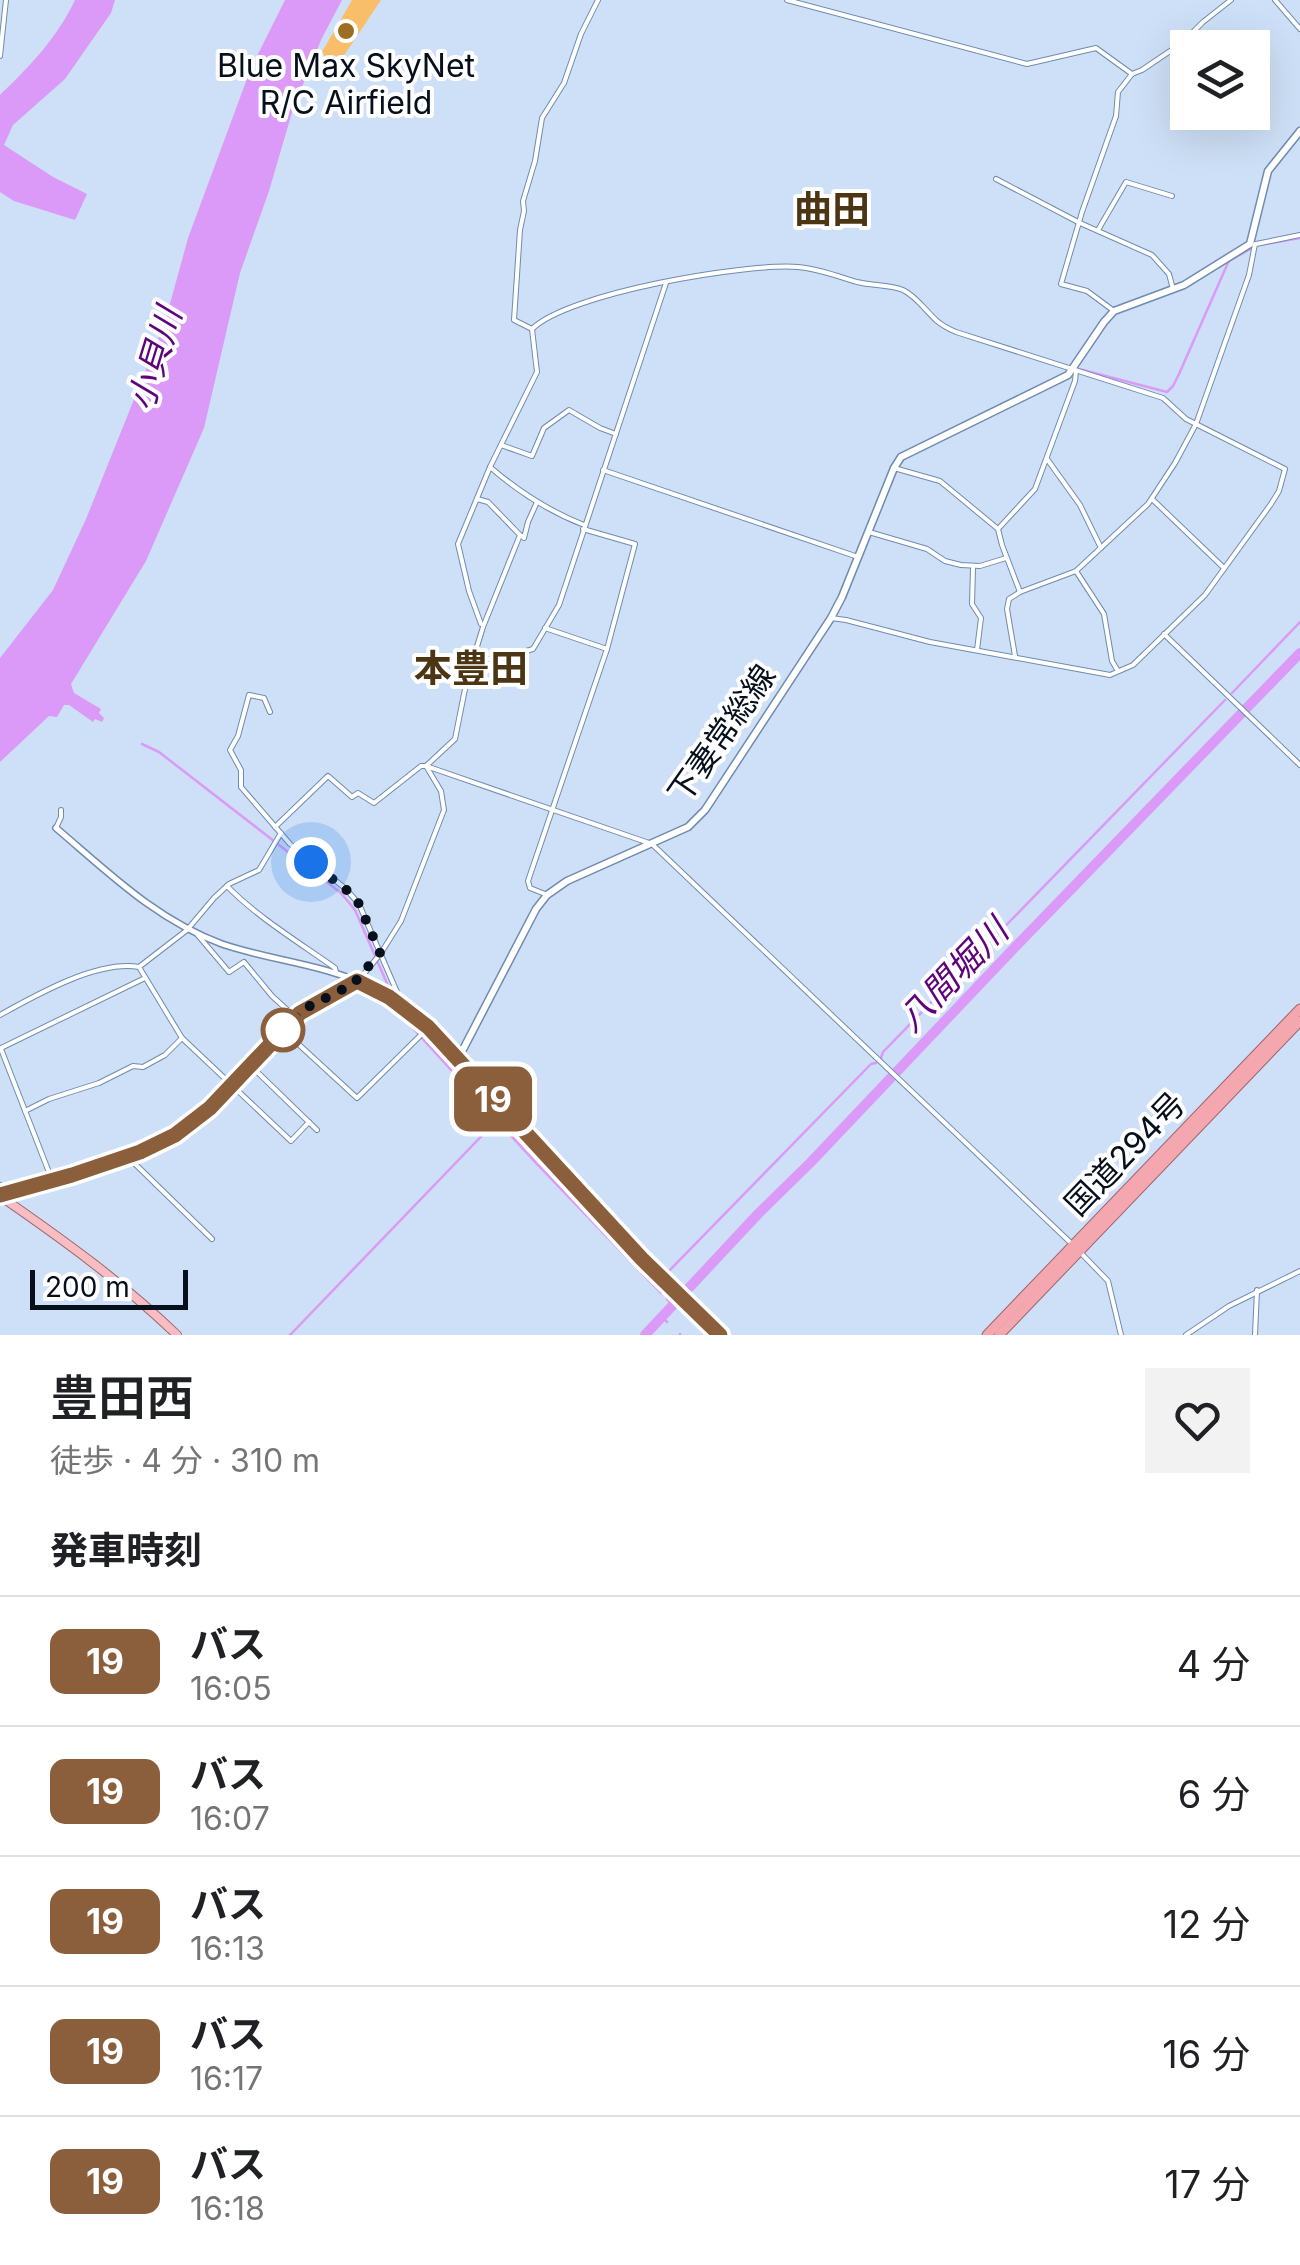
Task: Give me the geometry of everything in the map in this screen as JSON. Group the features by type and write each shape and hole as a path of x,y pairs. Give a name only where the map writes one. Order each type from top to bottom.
{"highway":[{"name":"国道294号","path":"998,1335 1300,1009"},
{"name":"国道294号","path":"987,1335 1300,1020"}],"main road":[{"path":"894,468 901,457 913,450 1068,376 1114,312 1184,285 1253,243 1268,172 1300,131"},
{"name":"下妻常総線","path":"547,894 567,881 688,828 705,810 831,618 894,468"},
{"path":"0,1195 127,1156 175,1135 210,1108 295,1017 357,981 403,1006 457,1061 547,894"},
{"path":"0,1195 102,1268 177,1335"}],"street":[{"path":"0,56 6,0"},
{"path":"532,329 514,320 523,201 532,177 543,113 564,83 598,0"},
{"path":"787,0 1027,64 1096,48 1132,74"},
{"path":"1114,312 1087,291 1061,284 1116,116 1118,92 1132,74 1182,43 1231,0"},
{"path":"1274,0 1300,29"},
{"path":"996,179 1152,255 1169,274 1173,289"},
{"path":"1098,230 1126,182 1172,196"},
{"path":"1014,656 1009,599 1076,571 1152,498 1196,424 1249,275 1253,243 1300,235"},
{"path":"532,329 540,321 585,302 666,283 766,267 828,272 904,290 940,324 956,332 1163,398 1186,419 1285,468 1271,504 1205,596 1133,665 1110,675 930,642 831,618"},
{"path":"474,656 495,660 533,649 558,605 666,283"},
{"path":"482,626 458,544 536,372 532,329"},
{"path":"998,529 1035,489 1075,381 1075,370"},
{"path":"501,445 532,456 544,428 569,410 616,434"},
{"path":"1046,458 1080,504 1102,549"},
{"path":"490,468 522,494 584,527 635,544 607,649 528,881 530,888 547,894"},
{"path":"894,468 940,481 998,529 1020,592"},
{"path":"604,470 858,557"},
{"path":"1152,498 1226,569"},
{"path":"476,499 488,502 524,538 537,502"},
{"path":"868,532 927,549 945,561 973,566 1006,558"},
{"path":"426,766 455,739 482,626 520,535"},
{"path":"973,566 972,604 980,618 977,650"},
{"path":"1076,571 1104,614 1112,661 1118,672"},
{"path":"545,628 607,649"},
{"path":"1164,634 1300,765"},
{"path":"270,712 264,698 249,696 230,750 241,770 240,787 279,835 354,896 403,1006"},
{"path":"61,810 56,828 144,903 187,930 357,981 380,954 407,910 444,810 441,790 426,766"},
{"path":"275,827 328,776 352,797 358,793 374,803 426,766 652,844 1108,1281 1121,1335"},
{"path":"0,1015 79,977 120,964 139,966 187,930 227,886 259,870 279,835"},
{"path":"227,886 246,906 336,972"},
{"path":"196,933 230,972 244,962 295,1017"},
{"path":"139,966 182,1038 291,1142 309,1122"},
{"path":"52,1180 0,1047 146,978"},
{"path":"283,1030 357,1098 425,1030"},
{"path":"25,1110 133,1066 143,1066 166,1054 182,1038"},
{"path":"457,1061 720,1335"},
{"path":"250,1065 318,1130"},
{"path":"127,1156 212,1239"},
{"path":"0,1185 11,1192"},
{"path":"1186,1335 1257,1290 1300,1271"},
{"path":"1255,1335 1257,1290"}],"shaded area":[{"name":"Blue Max SkyNet R/C Airfield","path":"352,0 381,0 339,63 322,52"}],"water":[{"path":"75,0 115,0 111,13 65,79 13,125 4,145 87,194 75,220 14,201 0,192 0,95 42,51"},
{"name":"小貝川","path":"285,0 342,0 293,109 240,273 204,428 146,561 71,684 74,693 101,709 99,713 104,718 102,722 93,722 64,705 57,717 49,716 0,762 0,658 53,590 86,519 165,322 188,238 251,68"}],"waterway":[{"path":"1259,245 1300,238"},
{"path":"1079,369 1167,392 1179,374 1229,261 1252,248"},
{"path":"1232,693 1300,622"},
{"name":"八間堀川","path":"645,1335 1300,653"},
{"path":"881,1058 1225,700"},
{"path":"142,744 159,752 341,893 355,910 389,988"},
{"path":"400,1014 661,1293"},
{"path":"665,1275 876,1063"},
{"path":"290,1335 497,1120"},
{"path":"686,1292 691,1297"},
{"path":"667,1299 673,1305"},
{"name":"八間堀川","path":"661,1316 667,1322"}],"bus line":[{"name":"19","path":"0,1195 140,1152 175,1135 210,1108 300,1013 357,981 382,992 428,1027 642,1259 720,1335"}],"place":[{"name":"Blue Max SkyNet R/C Airfield","path":"346,31"}],"district":[{"name":"曲田","path":"832,210"},
{"name":"本豊田","path":"471,669"}],"route":[{"path":"283,1030 306,1008 357,981 380,953 354,896 311,862"}]}
